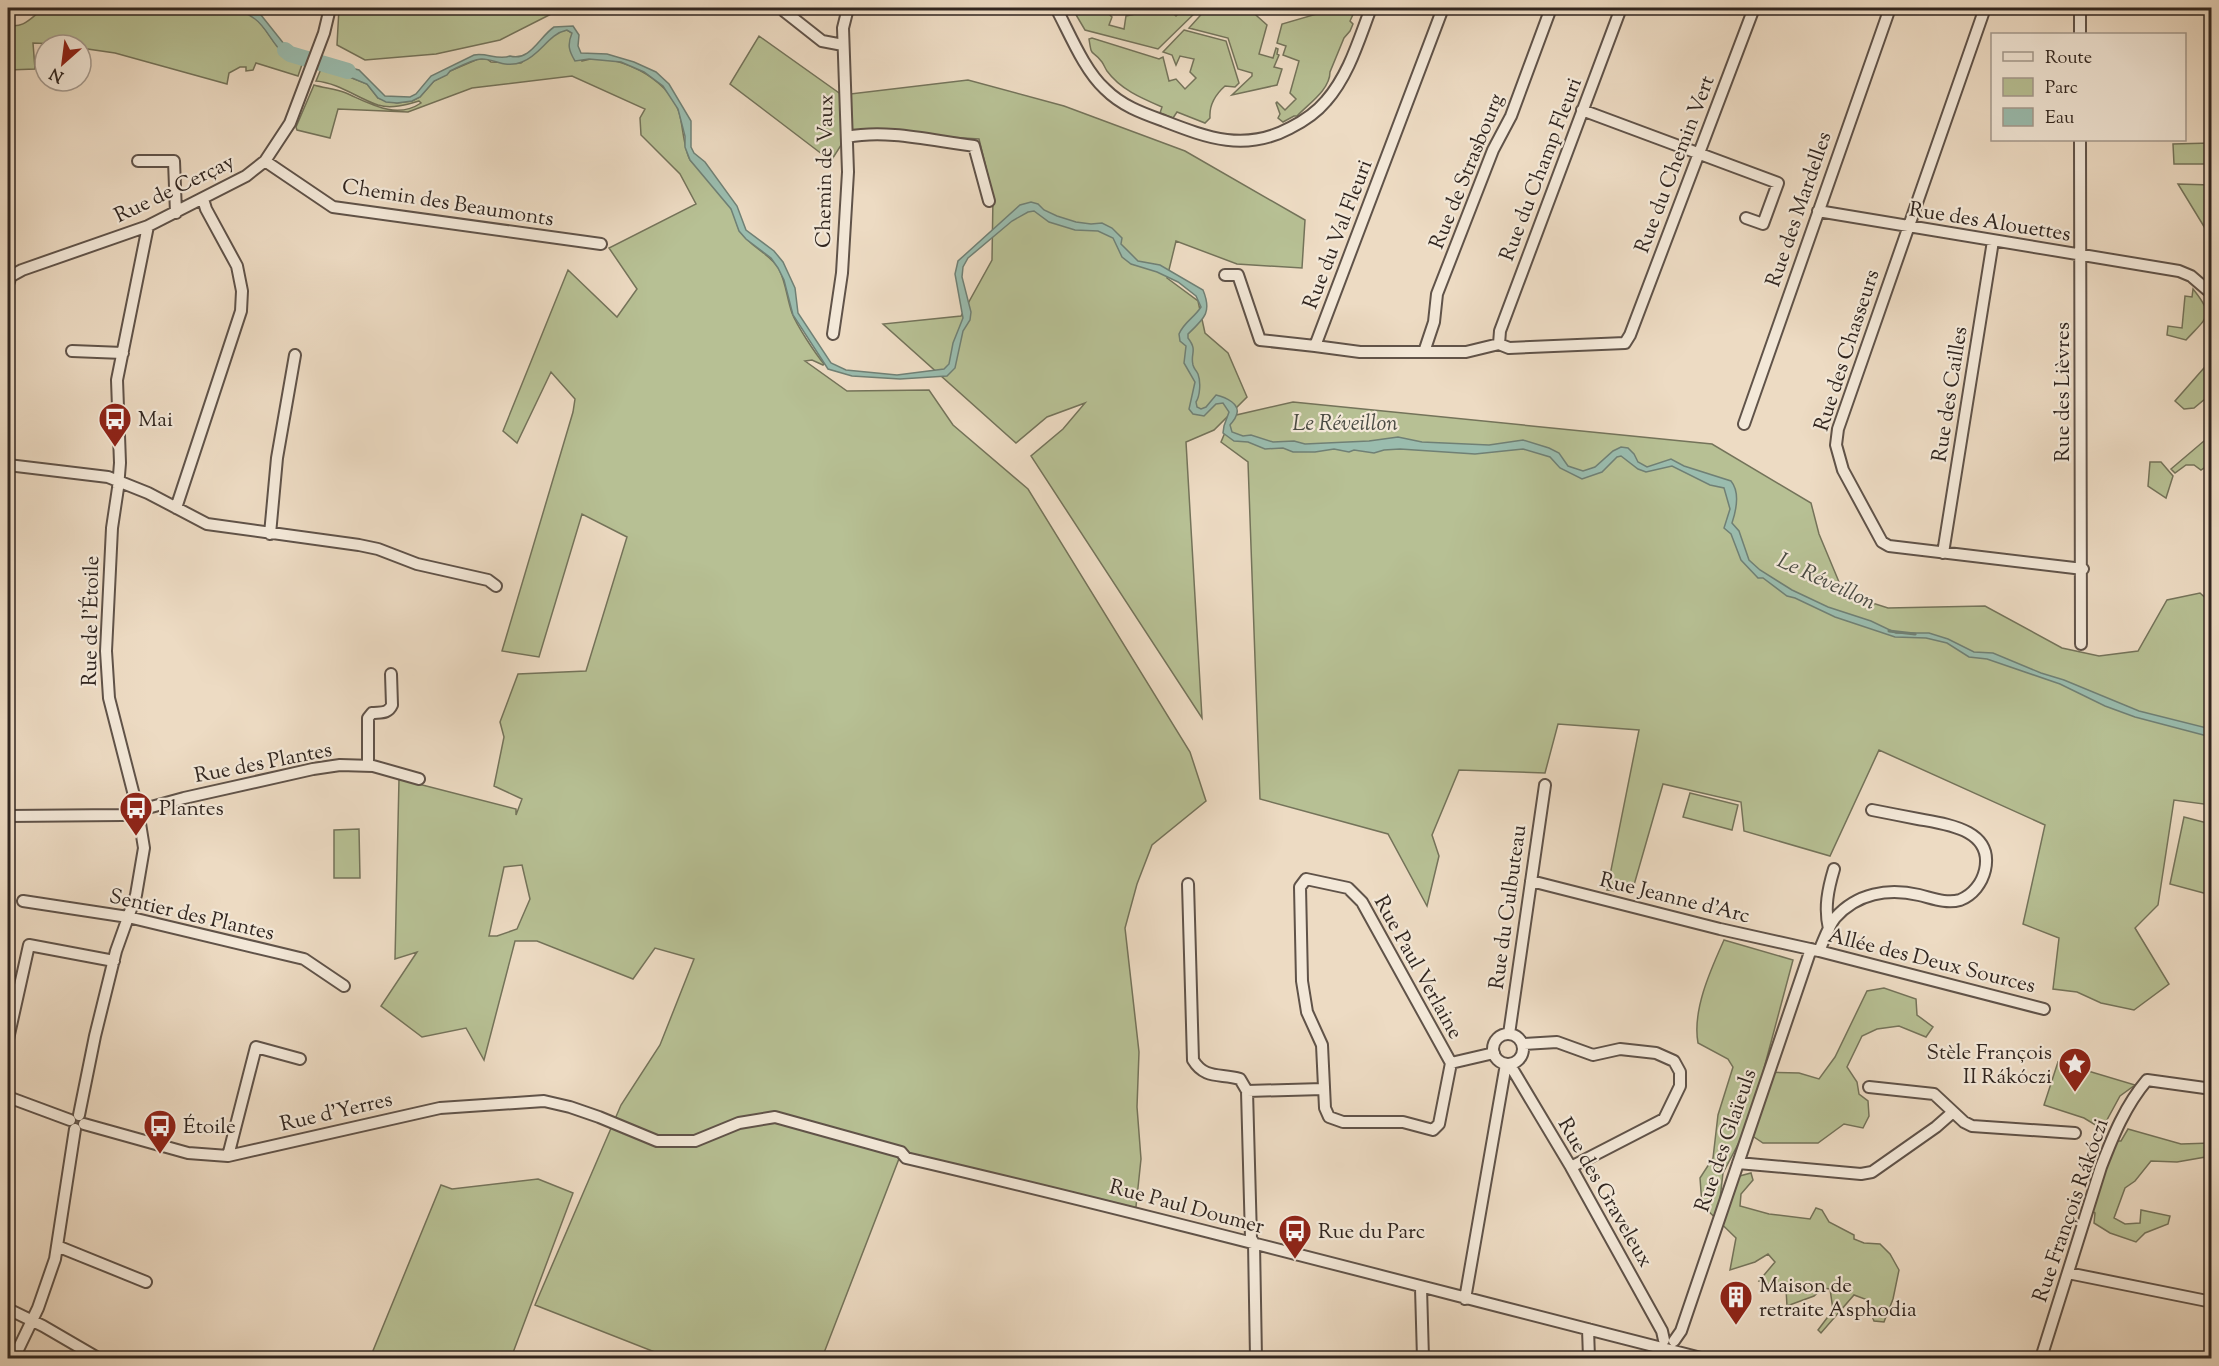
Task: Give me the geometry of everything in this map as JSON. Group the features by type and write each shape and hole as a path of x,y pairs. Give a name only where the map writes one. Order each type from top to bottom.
{"street":[{"name":"Rue de Cerçay","path":"9,278 22,270 148,226 246,176 265,161 290,123 324,33 330,8"},
{"path":"785,8 784,11 822,41 843,45"},
{"name":"Chemin de Vaux","path":"833,334 842,273 848,172 843,28 848,8"},
{"path":"1056,8 1090,70 1104,88 1127,107 1197,134 1239,142 1280,134 1304,121 1321,107 1340,82 1371,8"},
{"name":"Rue du Val Fleuri","path":"1315,346 1443,8"},
{"name":"Rue de Strasbourg","path":"1424,352 1434,322 1437,294 1493,150 1511,116 1551,8"},
{"name":"Rue du Champ Fleuri","path":"1499,344 1500,331 1621,8"},
{"name":"Rue du Chemin Vert","path":"1499,344 1509,348 1624,343 1630,335 1754,8"},
{"name":"Rue des Mardelles","path":"1744,424 1890,8"},
{"name":"Rue des Chasseurs","path":"1985,8 1838,429 1836,445 1843,470 1882,542 1888,546 2083,569"},
{"path":"2080,8 2080,33"},
{"path":"1582,110 1778,183 1763,224 1746,218"},
{"path":"847,137 857,135 904,136 974,146 989,201"},
{"name":"Rue des Lièvres","path":"2080,141 2083,569 2081,644"},
{"path":"138,161 174,161 176,213"},
{"name":"Chemin des Beaumonts","path":"265,161 333,207 601,243"},
{"path":"176,508 241,311 242,285 237,266 206,209 203,199"},
{"name":"Rue des Alouettes","path":"1818,211 2179,271 2191,276 2211,294"},
{"name":"Rue de l'Étoile","path":"14,1359 33,1321 55,1259 77,1122 95,1036 114,961 136,895 144,848 138,811 109,698 106,651 112,528 119,480 117,380 148,226"},
{"name":"Rue des Cailles","path":"1943,553 1993,241"},
{"path":"1225,275 1238,275 1260,340 1360,352 1466,351 1499,344"},
{"path":"72,351 123,353"},
{"path":"270,534 277,459 295,355"},
{"path":"8,465 108,477 119,480 207,525 378,549 488,580 496,586"},
{"path":"368,766 368,718 372,713 390,709 392,674"},
{"name":"Rue des Plantes","path":"8,816 122,815 184,798 340,765 368,766 419,779"},
{"name":"Rue du Culbuteau","path":"1509,1034 1545,785"},
{"path":"1829,929 1834,919 1849,905 1872,894 1895,891 1938,901 1958,900 1973,892 1984,875 1986,868 1983,849 1970,832 1953,825 1872,810"},
{"path":"1829,929 1825,914 1828,887 1834,868"},
{"name":"Rue Paul Verlaine","path":"1306,879 1348,888 1362,902 1451,1063 1439,1124 1433,1130 1403,1122 1343,1122 1329,1117 1325,1108 1323,1089 1322,1044 1307,1012 1302,981 1300,887 1306,879"},
{"name":"Rue Jeanne d'Arc","path":"1531,881 1720,929 1815,950"},
{"path":"1188,884 1193,1060 1198,1069 1211,1075 1228,1075 1240,1079 1247,1091 1251,1238 1254,1244 1256,1359"},
{"name":"Sentier des Plantes","path":"23,901 128,917 304,959 344,986"},
{"name":"Rue des Glaïeuls","path":"1666,1343 1681,1331 1738,1163 1815,950 1829,929"},
{"path":"8,1039 29,945 114,961"},
{"name":"Allée des Deux Sources","path":"1815,950 2044,1009"},
{"path":"1509,1034 1517,1037 1522,1044 1523,1052 1520,1059 1508,1065 1497,1059 1494,1045 1498,1038 1509,1034"},
{"path":"1522,1044 1557,1042 1593,1055 1620,1049 1656,1053 1674,1061 1680,1072 1680,1086 1664,1119 1571,1167"},
{"path":"228,1155 256,1047 300,1059"},
{"name":"Rue Paul Verlaine","path":"1451,1063 1494,1053"},
{"path":"1465,1299 1508,1065"},
{"name":"Rue des Graveleux","path":"1508,1065 1571,1167 1662,1331 1666,1343 1681,1348 1680,1353"},
{"name":"Rue François Rákóczi","path":"2041,1359 2112,1139 2130,1102 2147,1080 2211,1089"},
{"path":"1869,1087 1934,1094 1964,1122 1972,1126 2075,1133"},
{"path":"1247,1091 1323,1089"},
{"name":"Rue d'Yerres","path":"8,1097 77,1122 188,1153 228,1155 440,1108 544,1101 599,1117 657,1142 695,1141 740,1123 775,1118 901,1152 906,1158"},
{"path":"1738,1163 1861,1174 1872,1172 1936,1127 1953,1112"},
{"name":"Rue Paul Doumer","path":"906,1158 1101,1203 1421,1288 1588,1329 1666,1343 1680,1353 1701,1359"},
{"path":"57,1246 147,1282"},
{"path":"2068,1274 2211,1302"},
{"path":"1421,1288 1424,1359"},
{"path":"8,1309 98,1359"},
{"path":"1588,1329 1589,1359"}],"green space":[{"path":"61,8 241,8 262,25 282,52 296,59 304,59 298,76 256,63 253,70 246,71 246,67 240,67 229,73 227,84 115,53 93,50 93,33 33,33 33,69 8,70 8,25 21,25 39,12 45,14"},
{"path":"339,8 563,8 500,40 436,54 365,60 337,45"},
{"path":"1072,8 1102,8 1112,17 1109,25 1124,29 1126,16 1167,8 1176,16 1184,8 1200,8 1158,49 1085,30"},
{"path":"1207,8 1248,8 1267,25 1259,54 1273,58 1276,48 1278,49 1277,54 1279,55 1274,67 1282,69 1277,85 1232,95 1252,76 1252,73 1238,69 1228,38 1189,28"},
{"path":"1334,8 1356,8 1350,21 1353,24 1344,38 1329,79 1318,96 1297,116 1283,122 1278,118 1280,114 1276,103 1285,110 1296,99 1290,93 1299,61 1283,55 1286,46 1277,43 1282,24"},
{"path":"567,30 572,33 582,61 610,60 625,64 652,78 664,88 679,112 685,145 691,161 728,203 744,237 779,269 794,318 824,364 812,360 805,361 847,391 929,390 953,425 1028,489 1190,752 1206,801 1152,845 1137,884 1125,928 1139,1052 1137,1107 1141,1159 1135,1216 902,1151 822,1358 670,1358 535,1305 621,1105 660,1045 694,959 655,948 633,979 537,941 515,941 484,1060 466,1028 422,1037 381,1006 417,952 395,959 399,779 516,809 516,815 522,799 494,786 504,737 500,722 518,674 586,671 627,537 582,514 539,657 502,651 575,399 551,372 517,443 503,431 568,270 617,317 637,289 609,248 696,204 680,174 641,135 640,118 645,109 572,76 472,88 408,112 338,109 330,138 297,130 296,127 314,85 342,92 392,110 412,108 421,103 419,101 393,107 370,102 340,88 316,81 321,69 325,67 367,84 378,98 397,103 412,101 420,97 434,81 478,59 521,63 556,32","holes":["522,865 530,899 517,929 497,936 489,936 504,867"]},
{"path":"1184,30 1226,41 1239,83 1235,87 1225,86 1219,93 1212,104 1210,118 1205,123 1177,112 1173,118 1160,113 1162,107 1125,88 1112,77 1102,62 1092,53 1089,39 1159,59 1163,57 1169,81 1176,79 1185,89 1196,78 1190,72 1194,59 1180,56 1176,65 1172,55 1163,52"},
{"path":"759,36 842,95 968,80 1064,106 1185,151 1305,220 1302,268 1237,264 1176,241 1167,278 1198,301 1205,333 1228,353 1247,397 1214,430 1186,442 1202,718 1031,456 1063,429 1085,403 1047,417 1016,443 883,324 961,316 992,260 993,196 979,139 850,131 831,161 730,84"},
{"path":"2211,143 2211,164 2174,164 2173,144"},
{"path":"2178,184 2211,185 2211,238"},
{"path":"2193,289 2204,305 2206,316 2204,320 2186,340 2167,335 2168,326 2182,328 2185,296 2192,297"},
{"path":"2211,360 2211,394 2194,408 2184,409 2175,401"},
{"path":"1293,402 1712,444 1811,503 1819,534 1844,594 1888,608 1985,606 2062,648 2099,656 2138,651 2167,600 2200,593 2211,603 2211,805 2174,800 2158,905 2135,928 2169,984 2134,1010 2101,1003 2077,992 2053,989 2059,938 2023,924 2045,825 1879,750 1830,856 1744,831 1741,802 1663,784 1632,892 1607,890 1639,730 1558,724 1545,773 1459,770 1432,835 1439,856 1427,906 1388,834 1260,799 1248,462 1221,442 1232,416"},
{"path":"2211,435 2211,463 2201,470 2194,465 2186,465 2175,473 2171,469"},
{"path":"2150,462 2161,462 2173,476 2166,498 2148,486"},
{"path":"1690,793 1738,805 1732,830 1683,817"},
{"path":"2184,817 2211,824 2211,895 2170,884"},
{"path":"359,829 360,878 334,878 334,830"},
{"path":"1724,940 1793,960 1763,1072 1799,1073 1819,1079 1835,1057 1867,991 1884,988 1916,999 1917,1015 1933,1027 1926,1037 1899,1026 1877,1029 1862,1036 1847,1067 1857,1082 1859,1094 1868,1101 1869,1116 1863,1128 1844,1124 1818,1143 1763,1143 1745,1131 1723,1173 1720,1199 1736,1177 1751,1173 1753,1180 1741,1194 1740,1206 1769,1214 1810,1219 1816,1208 1822,1210 1829,1222 1854,1235 1854,1239 1864,1243 1880,1244 1890,1254 1899,1270 1893,1299 1884,1322 1874,1321 1865,1299 1854,1295 1821,1333 1818,1330 1833,1310 1830,1289 1823,1288 1814,1296 1787,1306 1786,1289 1759,1281 1775,1262 1768,1254 1755,1262 1730,1270 1736,1238 1702,1205 1700,1178 1713,1158 1718,1115 1733,1067 1728,1059 1698,1043 1698,1017 1704,990"},
{"path":"2058,1062 2135,1085 2120,1096 2102,1129 2084,1118 2044,1105"},
{"path":"2128,1129 2181,1144 2211,1143 2211,1156 2177,1162 2151,1161 2135,1181 2125,1188 2114,1218 2125,1224 2140,1223 2141,1210 2170,1216 2168,1224 2145,1233 2136,1242 2110,1233 2094,1223 2095,1213 2084,1206 2109,1141 2121,1141"},
{"path":"538,1179 573,1193 511,1358 370,1358 441,1185 452,1189"}],"water":[{"path":"224,8 257,10 288,49 305,56 304,59 287,56 261,24 251,16"},
{"path":"573,26 579,35 578,46 581,53 607,54 634,62 656,72 669,84 691,121 691,147 694,153 705,162 737,206 746,230 774,251 783,262 795,288 798,313 831,363 846,370 897,375 944,369 949,364 953,343 963,318 955,274 958,261 1020,205 1031,202 1057,216 1076,222 1102,223 1112,228 1122,238 1121,244 1138,261 1160,265 1203,290 1207,309 1203,319 1188,334 1193,349 1193,365 1200,381 1197,407 1201,409 1206,407 1216,395 1232,402 1237,412 1230,425 1232,432 1273,442 1294,441 1305,444 1369,441 1398,437 1422,442 1489,445 1523,440 1559,453 1568,466 1583,471 1595,467 1621,447 1628,448 1638,462 1647,467 1671,459 1684,466 1731,481 1736,491 1736,507 1732,523 1739,531 1749,560 1760,570 1792,590 1828,607 1871,621 1896,633 1929,633 1948,639 1974,652 1993,653 2139,711 2211,729 2211,737 2135,717 2105,706 2060,684 1987,659 1969,657 1947,643 1926,638 1895,637 1835,617 1787,596 1763,578 1758,578 1741,560 1731,534 1724,528 1730,509 1724,488 1710,485 1672,466 1646,472 1621,456 1617,457 1602,472 1582,479 1560,468 1550,457 1523,449 1475,454 1400,449 1374,453 1334,449 1293,452 1283,448 1265,449 1248,442 1234,441 1223,433 1229,412 1223,403 1216,404 1204,416 1193,414 1189,409 1195,382 1184,363 1186,346 1180,341 1179,334 1201,307 1196,296 1178,282 1157,272 1131,264 1122,257 1113,238 1098,231 1075,230 1049,222 1034,211 1012,221 968,258 963,267 962,277 971,312 970,320 963,331 955,368 947,376 900,379 852,376 828,369 793,315 784,280 778,268 771,258 739,231 731,209 690,160 685,147 685,136 678,109 663,86 644,72 621,62 589,59 575,61 569,48 572,33 567,30 560,32 529,59 516,64 481,59 465,64 434,81 420,97 412,101 386,102 378,98 367,84 325,67 327,62 359,70 385,96 410,97 416,94 431,76 474,55 517,57 529,52 554,27"}],"waterway":[{"name":"Le Réveillon","path":"285,50 290,54 348,71"},
{"name":"Le Réveillon","path":"1889,631 1915,634"}],"place":[{"name":"Mai","path":"115,448"},
{"name":"Plantes","path":"136,837"},
{"name":"Stèle François II Rákóczi","path":"2075,1093"},
{"name":"Étoile","path":"160,1155"},
{"name":"Rue du Parc","path":"1295,1260"},
{"name":"Maison de retraite Asphodia","path":"1736,1326"}]}
